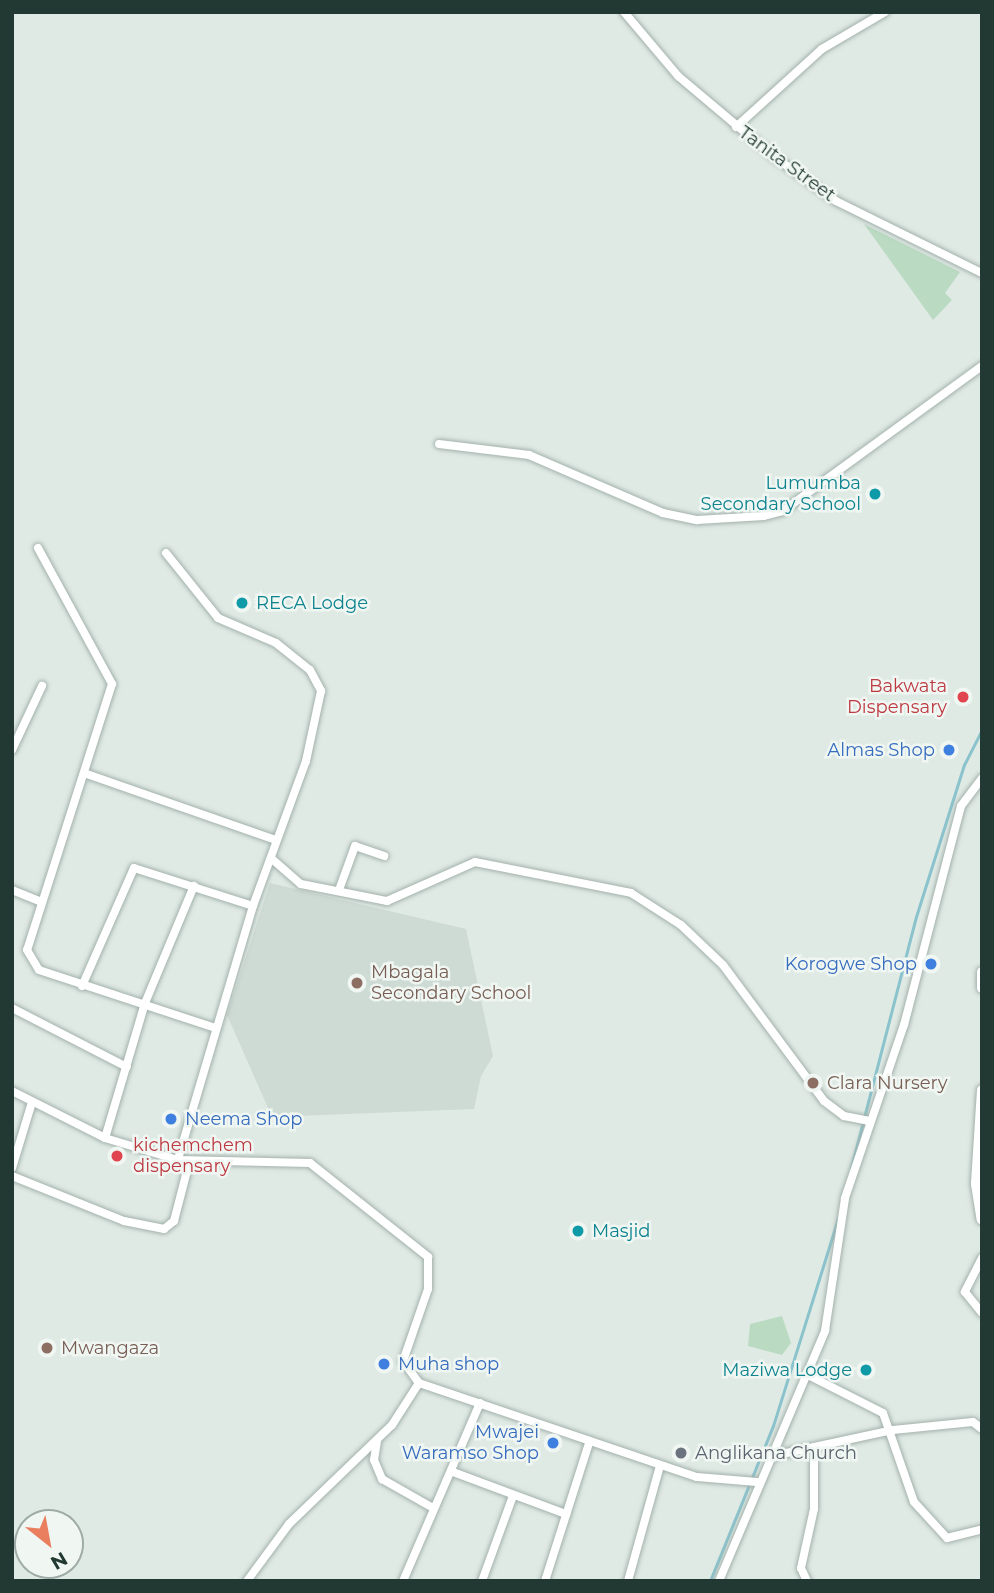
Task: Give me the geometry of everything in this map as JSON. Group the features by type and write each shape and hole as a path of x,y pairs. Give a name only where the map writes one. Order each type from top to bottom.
{"street":[{"name":"Tanita Street","path":"624,12 678,76 736,127 836,201 982,273"},
{"path":"736,127 822,49 885,12"},
{"path":"439,444 529,455 663,513 697,520 764,516 783,511 982,366"},
{"path":"38,548 111,676 86,774 27,950 39,970 215,1028"},
{"path":"166,552 218,618 276,643 318,682 314,733 275,839 272,859 253,906 178,1160"},
{"path":"12,750 42,686"},
{"path":"86,774 275,839"},
{"path":"719,1581 757,1482 825,1331 845,1198 904,1025 961,806 982,778"},
{"path":"339,890 355,846 384,856"},
{"path":"272,859 301,884 387,901 482,862 631,893 681,925 723,965 824,1101 844,1116 870,1121"},
{"path":"82,986 130,871 194,886 253,906"},
{"path":"105,1138 145,1003 194,886"},
{"path":"12,890 42,902"},
{"path":"982,972 982,988"},
{"path":"12,1008 127,1067"},
{"path":"982,1090 976,1185 982,1220"},
{"path":"12,1091 105,1138 189,1163 310,1163 428,1256 428,1289 403,1361 419,1383 589,1443 697,1477 757,1482"},
{"path":"12,1168 32,1102"},
{"path":"12,1176 124,1221 164,1229 174,1221 189,1163"},
{"path":"982,1258 965,1292 982,1313"},
{"path":"806,1374 875,1405 893,1430 901,1470 922,1513 948,1539 982,1529"},
{"path":"247,1581 289,1524 377,1441 419,1383"},
{"path":"404,1581 433,1508 453,1472 480,1404"},
{"path":"768,1457 893,1430 970,1422 982,1429"},
{"path":"377,1441 374,1460 382,1479 433,1508"},
{"path":"545,1581 589,1443"},
{"path":"807,1581 801,1568 814,1509 814,1461"},
{"path":"628,1581 660,1466"},
{"path":"453,1472 566,1514"},
{"path":"482,1581 513,1496"}],"shaded area":[{"name":"Mbagala Secondary School","path":"270,883 466,929 493,1056 481,1076 474,1109 272,1117 227,1015"}],"green space":[{"path":"864,224 960,272 945,293 952,300 933,320"},
{"path":"782,1316 791,1343 782,1355 748,1346 750,1324"}],"waterway":[{"path":"851,1168 916,917 964,765 982,730"},
{"path":"710,1581 773,1426 838,1219"}],"place":[{"name":"Lumumba Secondary School","path":"875,494"},
{"name":"RECA Lodge","path":"242,603"},
{"name":"Bakwata Dispensary","path":"963,697"},
{"name":"Almas Shop","path":"949,750"},
{"name":"Korogwe Shop","path":"931,964"},
{"name":"Mbagala Secondary School","path":"357,983"},
{"name":"Clara Nursery","path":"813,1083"},
{"name":"Neema Shop","path":"171,1119"},
{"name":"kichemchem dispensary","path":"117,1156"},
{"name":"Masjid","path":"578,1231"},
{"name":"Mwangaza","path":"47,1348"},
{"name":"Muha shop","path":"384,1364"},
{"name":"Maziwa Lodge","path":"866,1370"},
{"name":"Mwajei Waramso Shop","path":"553,1443"},
{"name":"Anglikana Church","path":"681,1453"}]}
